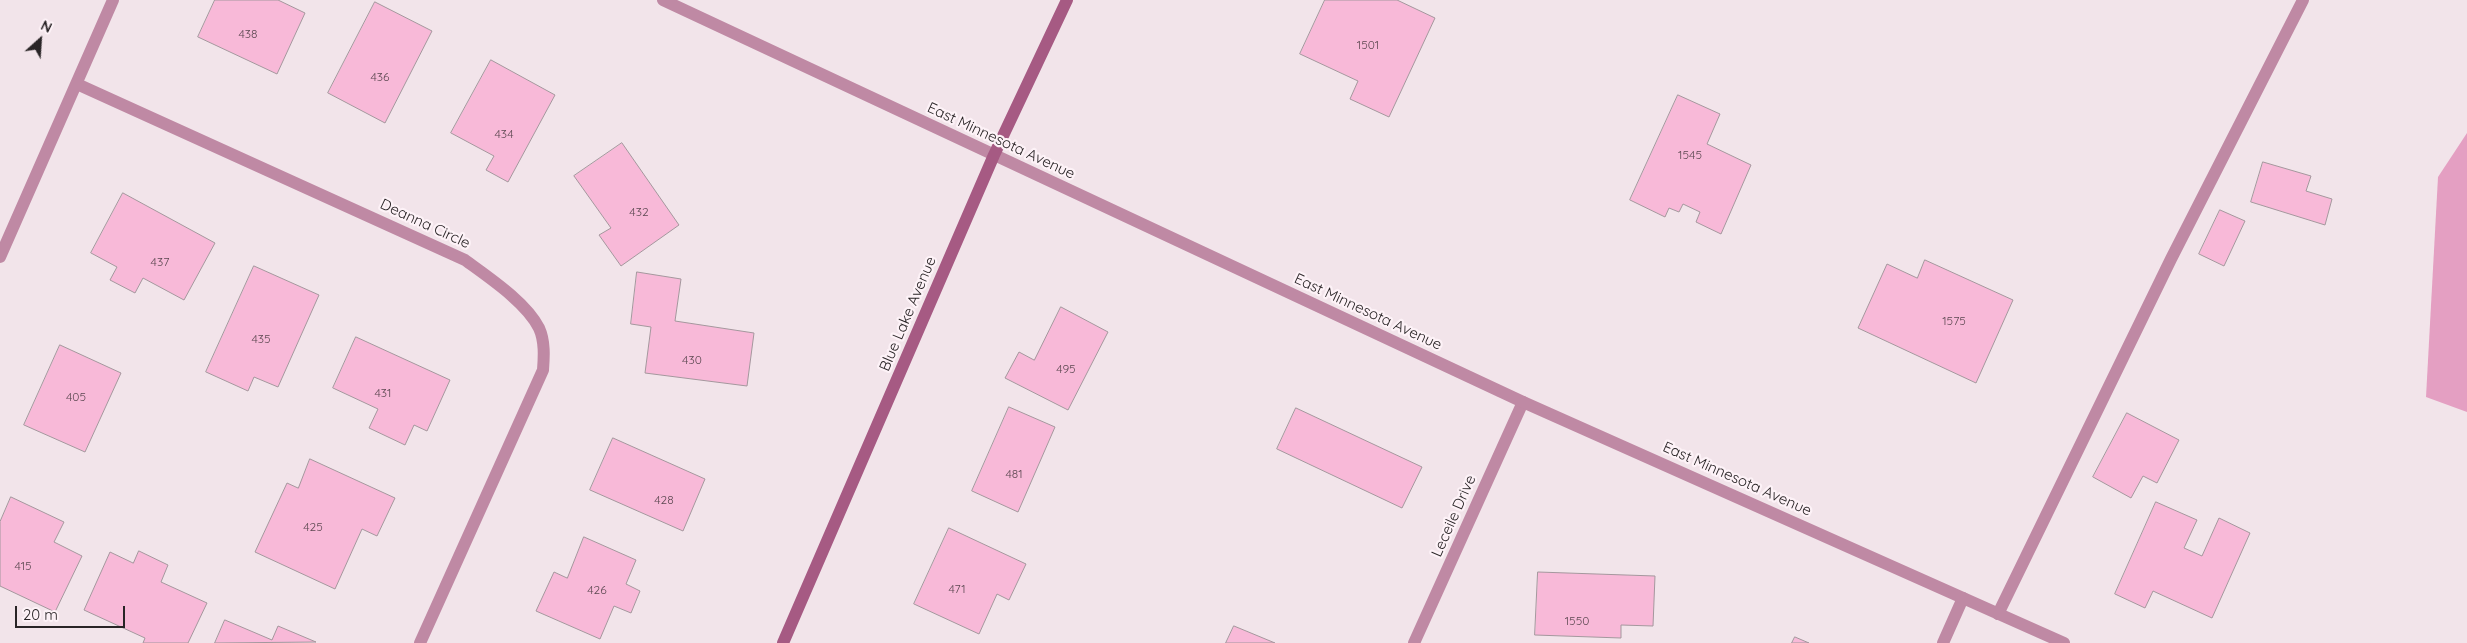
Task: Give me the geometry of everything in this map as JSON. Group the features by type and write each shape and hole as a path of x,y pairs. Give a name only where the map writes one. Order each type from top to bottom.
{"main road":[{"name":"Blue Lake Avenue","path":"783,643 994,155 1067,0"}],"street":[{"path":"0,257 113,0"},
{"name":"East Minnesota Avenue","path":"664,0 1523,402 2064,643"},
{"path":"1998,614 2166,268 2303,0"},
{"name":"Deanna Circle","path":"77,84 465,260 520,304 539,328 544,350 543,370 420,643"},
{"name":"Leceile Drive","path":"1414,643 1523,402"},
{"path":"1943,643 1963,598"}],"shaded area":[{"path":"2467,133 2467,412 2426,397 2438,177"}],"building":[{"path":"215,0 278,0 305,13 277,74 198,37"},
{"path":"1325,0 1397,0 1435,18 1389,117 1350,99 1358,81 1300,54"},
{"path":"375,2 432,31 385,123 328,93"},
{"path":"491,60 555,95 508,182 486,170 494,156 451,133"},
{"path":"1678,95 1720,114 1707,144 1751,165 1721,234 1696,222 1700,212 1683,204 1679,212 1669,208 1665,217 1630,200"},
{"path":"622,143 679,225 621,266 599,235 611,228 574,176"},
{"path":"2263,162 2311,176 2306,191 2332,199 2325,225 2251,202"},
{"path":"123,193 215,243 184,300 143,278 135,293 110,280 117,267 91,253"},
{"path":"2220,210 2245,221 2224,266 2199,254"},
{"path":"1925,260 2013,300 1976,383 1858,328 1887,264 1917,278"},
{"path":"254,266 319,295 278,387 254,377 248,391 206,372"},
{"path":"637,272 681,279 675,321 754,333 747,386 645,373 651,327 631,324"},
{"path":"1061,307 1108,332 1068,410 1005,378 1019,352 1034,360"},
{"path":"356,337 450,380 427,431 414,425 405,445 369,428 378,409 333,388"},
{"path":"60,345 121,373 85,452 24,425"},
{"path":"1009,407 1055,427 1018,512 972,491"},
{"path":"1296,408 1422,467 1402,508 1277,449"},
{"path":"2127,413 2179,440 2157,483 2143,476 2131,498 2093,477"},
{"path":"613,438 705,479 683,531 590,490"},
{"path":"310,459 395,498 377,536 362,529 335,589 255,552 287,483 298,488"},
{"path":"11,497 64,522 54,542 82,556 55,612 0,586 0,522"},
{"path":"2156,502 2197,520 2184,548 2202,556 2219,518 2250,533 2212,618 2153,591 2145,608 2115,594"},
{"path":"949,528 1026,564 1009,600 997,594 979,634 914,604"},
{"path":"584,537 636,560 626,584 640,591 631,613 614,606 600,639 536,611 554,572 567,578"},
{"path":"139,551 168,565 161,582 207,603 188,643 143,643 145,638 84,610 110,552 133,563"},
{"path":"1538,572 1655,576 1653,626 1621,625 1621,638 1535,635"},
{"path":"225,620 272,640 278,626 316,642 215,643"},
{"path":"1234,626 1275,643 1226,643"},
{"path":"1795,637 1809,643 1792,643"}]}
